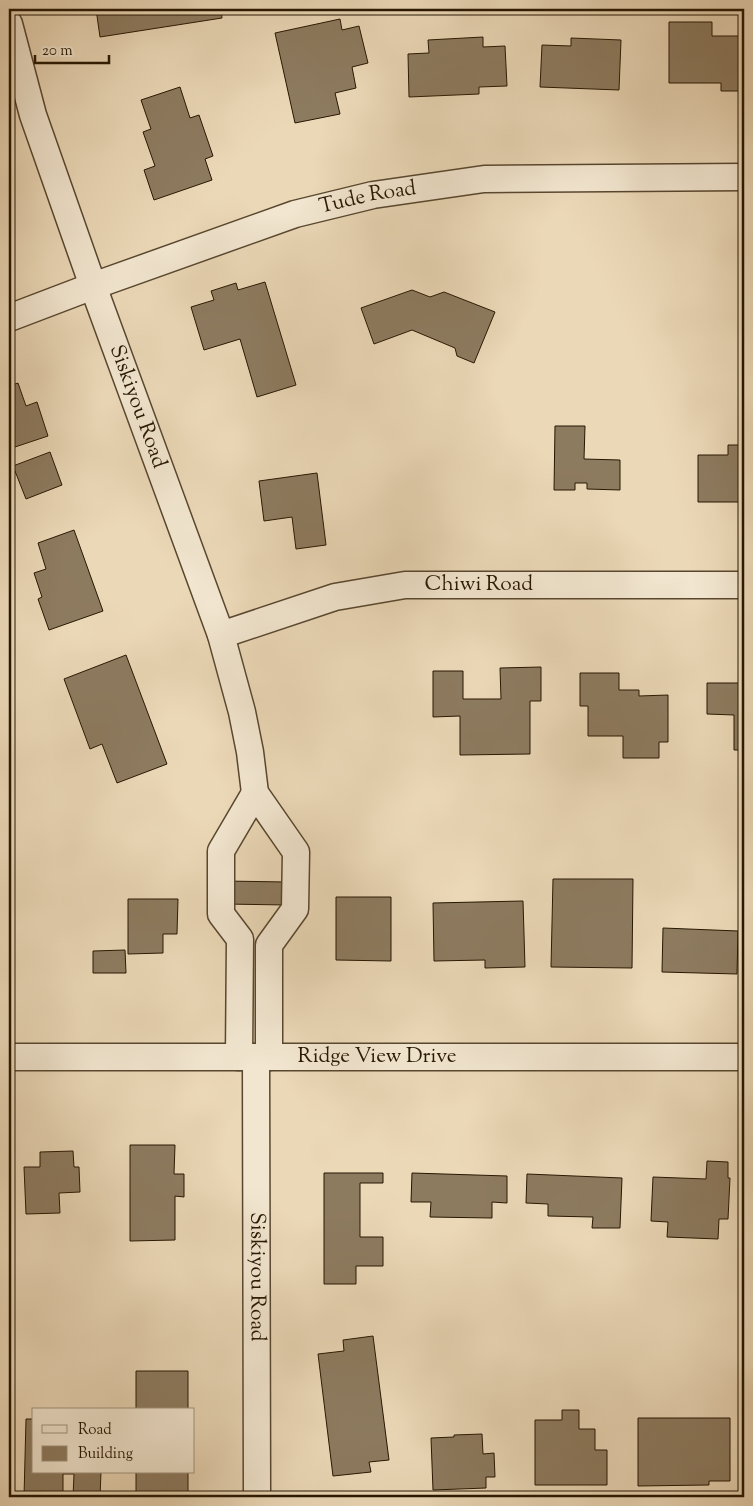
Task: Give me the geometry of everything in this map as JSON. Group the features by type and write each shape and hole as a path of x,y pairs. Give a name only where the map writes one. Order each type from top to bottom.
{"street":[{"name":"Siskiyou Road","path":"9,24 33,115 93,286 221,635 242,712 250,752 255,793 296,852 295,909 269,945 255,1057"},
{"name":"Tude Road","path":"9,318 295,214 373,194 484,179 744,178"},
{"name":"Chiwi Road","path":"221,635 335,598 405,585 744,585"},
{"name":"Siskiyou Road","path":"255,793 221,851 221,914 240,939 255,1057 258,1497"},
{"name":"Ridge View Drive","path":"9,1057 744,1056"}],"building":[{"path":"96,9 221,9 222,18 100,37"},
{"path":"340,19 342,30 359,26 368,63 352,67 356,88 335,93 340,114 295,123 275,33"},
{"path":"669,22 712,22 712,36 744,36 744,91 721,91 721,83 669,83"},
{"path":"483,37 483,47 505,46 507,86 479,87 479,94 409,97 408,54 429,53 428,40"},
{"path":"571,38 621,40 619,90 540,87 542,45 571,46"},
{"path":"180,87 190,118 199,115 213,156 205,159 212,180 154,200 144,170 155,166 143,132 151,129 141,100"},
{"path":"265,282 296,385 257,397 240,339 204,350 191,307 214,300 211,291 236,283 238,290"},
{"path":"412,290 430,297 444,292 495,312 474,363 457,356 455,348 412,330 374,344 361,308"},
{"path":"18,383 26,406 37,402 48,436 9,449 9,386"},
{"path":"555,426 585,426 584,459 620,460 620,490 587,489 587,483 575,483 575,490 554,490"},
{"path":"728,445 744,445 744,502 698,502 698,455 728,455"},
{"path":"50,452 62,485 26,499 13,466"},
{"path":"317,473 326,545 296,549 292,517 264,521 259,481"},
{"path":"74,530 103,611 49,630 38,599 42,597 34,573 46,569 38,543"},
{"path":"126,655 167,764 117,783 102,744 90,749 64,679"},
{"path":"742,658 744,658 744,750 734,750 734,715 707,714 707,683 742,683"},
{"path":"541,667 541,701 530,701 530,754 460,755 460,716 433,717 433,671 463,671 463,699 501,699 500,668"},
{"path":"580,673 619,673 619,690 639,690 639,696 668,695 668,742 659,742 659,758 623,758 623,736 588,736 588,706 580,706"},
{"path":"553,879 633,879 632,968 551,967"},
{"path":"224,881 287,882 287,905 224,904"},
{"path":"336,897 391,897 391,961 336,960"},
{"path":"128,899 178,899 177,934 163,934 163,953 128,954"},
{"path":"523,901 525,967 485,968 485,960 434,961 433,903"},
{"path":"663,928 738,931 737,974 662,972"},
{"path":"125,950 126,973 93,973 93,951"},
{"path":"130,1145 175,1145 174,1174 184,1174 184,1197 175,1196 175,1240 130,1241"},
{"path":"73,1151 74,1167 79,1167 80,1192 59,1193 60,1213 26,1214 24,1167 40,1167 40,1152"},
{"path":"707,1161 728,1162 728,1178 730,1178 728,1219 719,1219 718,1239 667,1237 668,1222 651,1221 653,1177 706,1179"},
{"path":"324,1173 383,1173 383,1183 360,1183 360,1237 383,1237 383,1266 356,1266 356,1284 324,1284"},
{"path":"412,1173 507,1176 507,1203 492,1202 492,1218 430,1217 431,1202 411,1202"},
{"path":"527,1174 622,1178 620,1228 592,1228 593,1217 548,1216 548,1204 526,1203"},
{"path":"373,1336 389,1460 369,1462 371,1472 333,1476 318,1354 344,1351 343,1340"},
{"path":"136,1371 188,1371 188,1408 136,1408"},
{"path":"562,1410 579,1410 579,1429 595,1429 595,1450 607,1450 607,1485 535,1485 535,1420 562,1420"},
{"path":"638,1418 730,1418 730,1481 709,1481 709,1485 638,1486"},
{"path":"26,1419 32,1419 32,1474 63,1474 63,1497 24,1497"},
{"path":"482,1434 483,1454 494,1453 495,1477 486,1477 486,1488 433,1490 431,1438"},
{"path":"74,1474 101,1474 100,1497 73,1497"},
{"path":"136,1474 188,1474 188,1497 136,1497"}]}
